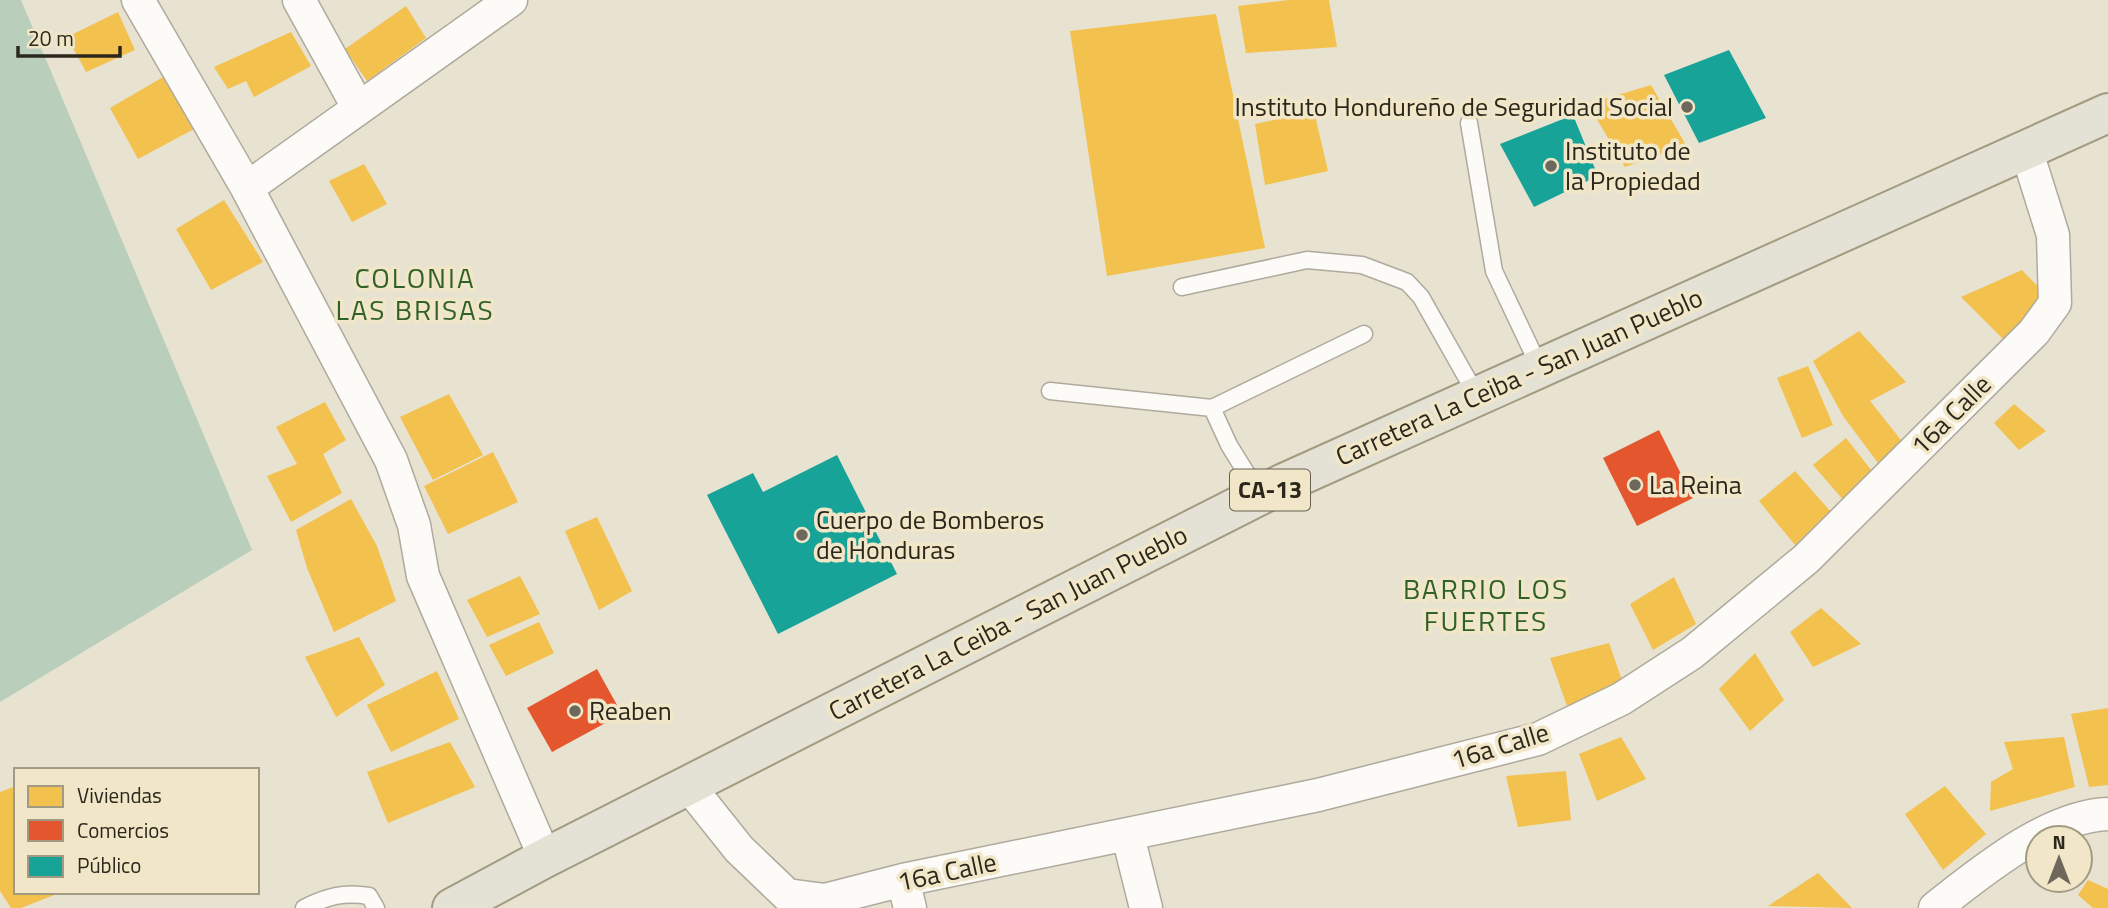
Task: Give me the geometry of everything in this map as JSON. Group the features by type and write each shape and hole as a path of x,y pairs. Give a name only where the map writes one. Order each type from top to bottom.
{"main road":[{"name":"Carretera La Ceiba - San Juan Pueblo","path":"452,908 545,858 1260,495 2108,113"}],"street":[{"path":"138,0 247,188 391,460 414,525 423,576 545,858"},
{"path":"299,0 358,107"},
{"path":"247,188 511,0"},
{"name":"16a Calle","path":"688,785 739,849 791,901 825,900 906,894 1128,836 1318,795 1538,739 1621,699 1692,653 1806,559 2034,332 2055,303 2053,235 2026,149"},
{"path":"1935,908 2006,852 2088,815 2108,814"},
{"path":"1128,836 1146,908"}],"lane":[{"path":"1469,123 1494,271 1540,368"},
{"path":"1182,287 1307,260 1362,265 1407,282 1478,396"},
{"path":"1050,391 1212,408 1364,334"},
{"path":"1212,408 1229,445 1260,495"},
{"path":"304,908 324,897 348,893 369,896 376,908"}],"green space":[{"path":"0,0 21,0 252,550 0,702"}],"building: Viviendas":[{"path":"1289,0 1329,0 1337,47 1246,53 1238,6"},
{"path":"406,6 426,38 367,81 345,49"},
{"path":"118,12 135,50 86,72 67,37"},
{"path":"1216,14 1265,248 1107,276 1070,31"},
{"path":"291,32 311,66 254,97 246,81 228,89 214,67"},
{"path":"163,77 194,129 138,159 110,108"},
{"path":"1651,85 1686,145 1625,167 1588,104"},
{"path":"1314,111 1328,171 1265,185 1255,124"},
{"path":"364,164 387,204 352,222 329,181"},
{"path":"224,200 263,262 211,290 176,229"},
{"path":"2022,270 2053,302 2009,345 1961,297"},
{"path":"1859,331 1906,382 1870,401 1909,450 1884,471 1843,416 1813,361"},
{"path":"1808,366 1833,425 1802,438 1777,378"},
{"path":"449,394 483,455 433,480 400,417"},
{"path":"325,402 346,440 323,454 342,493 291,522 267,476 297,464 276,427"},
{"path":"2014,404 2046,431 2019,450 1994,423"},
{"path":"1846,438 1872,471 1845,502 1813,465"},
{"path":"493,452 518,502 448,534 424,486"},
{"path":"1795,471 1831,512 1795,545 1759,501"},
{"path":"351,499 377,546 396,601 334,632 307,568 296,530"},
{"path":"597,517 632,591 599,610 565,531"},
{"path":"520,576 540,614 487,637 467,600"},
{"path":"1674,577 1696,624 1653,650 1630,604"},
{"path":"1821,608 1861,644 1813,667 1790,632"},
{"path":"539,622 554,653 506,676 489,645"},
{"path":"359,637 385,685 336,717 305,657"},
{"path":"1609,643 1623,683 1567,706 1550,658"},
{"path":"1755,653 1784,700 1750,731 1719,689"},
{"path":"437,671 459,719 391,752 367,705"},
{"path":"2108,708 2108,785 2089,787 2071,714"},
{"path":"1621,737 1646,779 1597,801 1579,754"},
{"path":"2064,737 2075,787 1990,811 1991,782 2013,769 2004,742"},
{"path":"450,742 475,787 388,823 367,772"},
{"path":"1566,771 1571,820 1518,827 1506,776"},
{"path":"1945,786 1986,834 1943,870 1905,814"},
{"path":"14,787 14,894 57,894 21,908 11,908 0,891 0,792"},
{"path":"1818,873 1852,908 1768,906"},
{"path":"2094,883 2108,889 2108,908 2093,908 2078,895 2094,894"}],"building: Comercios":[{"path":"1659,430 1693,498 1637,526 1603,458"},
{"name":"Reaben","path":"597,669 622,714 552,752 527,708"}],"building: Público":[{"path":"1729,50 1766,118 1699,143 1664,75"},
{"path":"1573,115 1598,176 1534,207 1500,144"},
{"name":"Cuerpo de Bomberos de Honduras","path":"837,455 897,574 778,634 707,495 753,473 763,492"}],"place":[{"name":"Instituto Hondureño de Seguridad Social","path":"1687,107"},
{"name":"Instituto de la Propiedad","path":"1551,166"},
{"name":"La Reina","path":"1635,485"},
{"name":"Cuerpo de Bomberos de Honduras","path":"802,535"},
{"name":"Reaben","path":"575,711"}],"district":[{"name":"COLONIA LAS BRISAS","path":"415,294"},
{"name":"BARRIO LOS FUERTES","path":"1486,605"}]}
